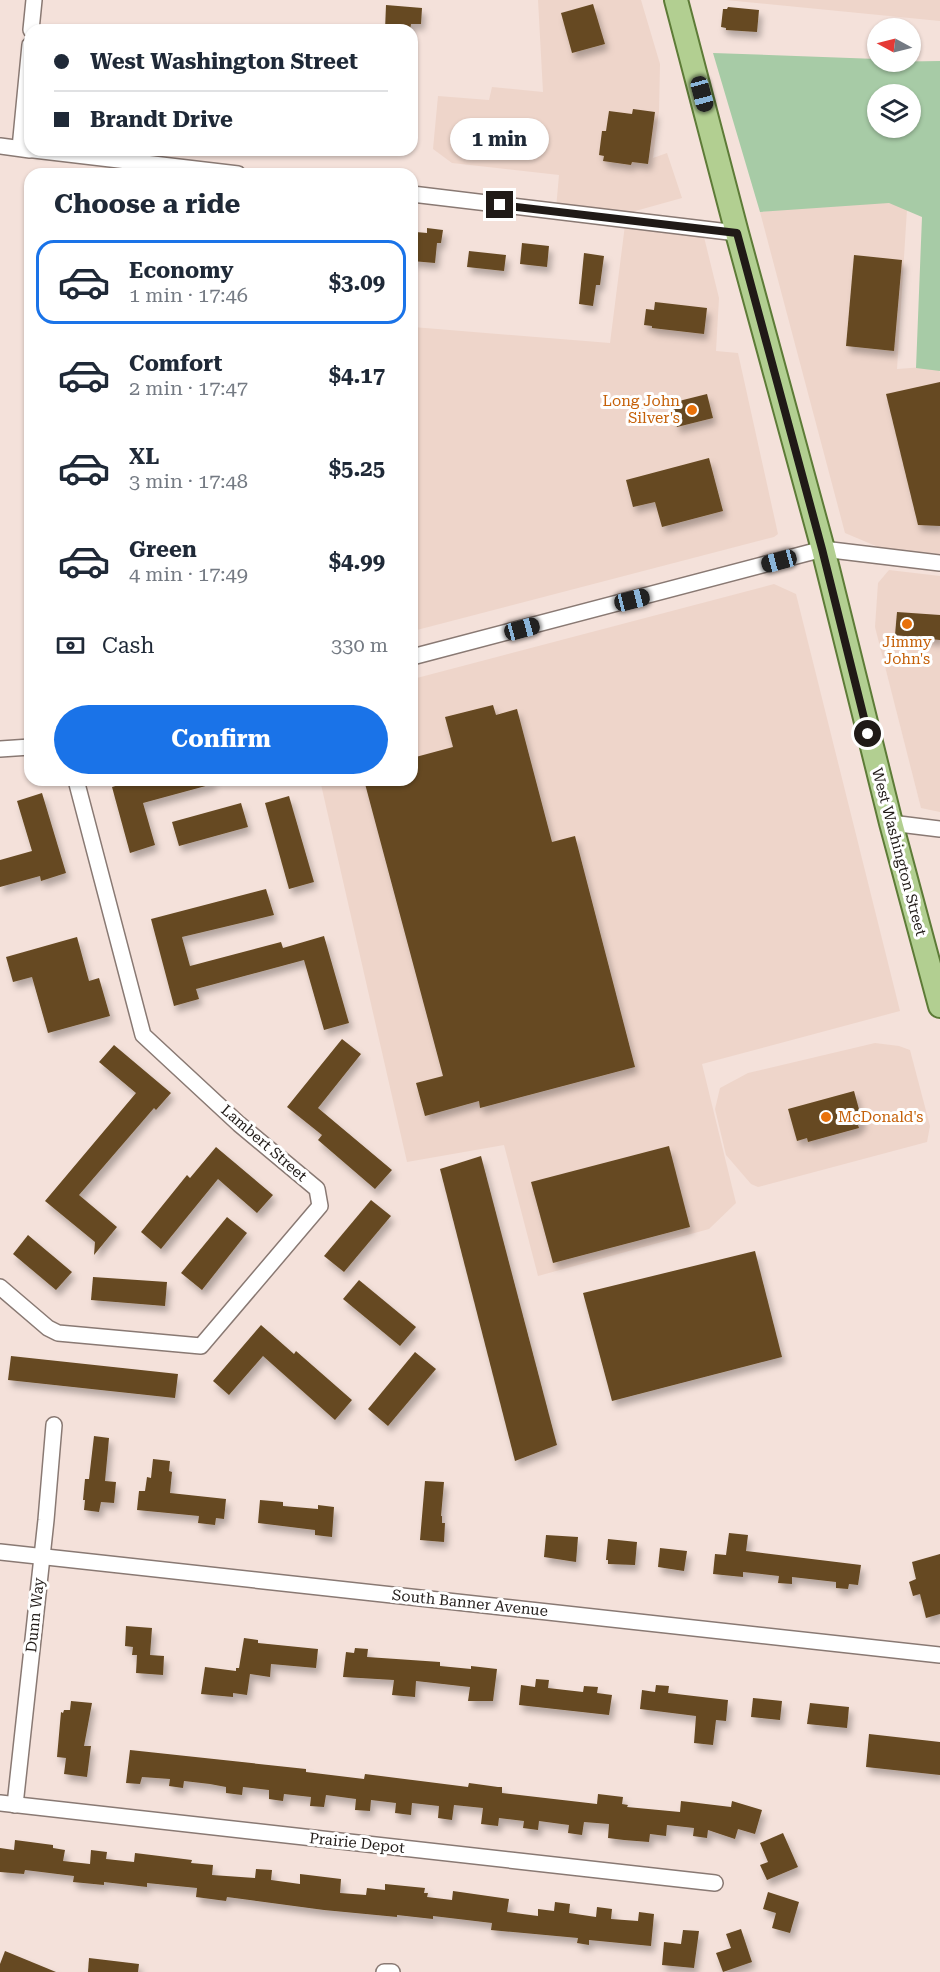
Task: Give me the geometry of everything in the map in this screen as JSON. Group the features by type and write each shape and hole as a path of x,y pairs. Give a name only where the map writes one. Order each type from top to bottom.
{"main road":[{"name":"West Washington Street","path":"676,0 822,549 940,1006"}],"street":[{"path":"32,24 34,0"},
{"path":"0,146 24,149"},
{"path":"87,156 188,168"},
{"path":"418,196 737,233"},
{"path":"418,655 822,549 940,563"},
{"path":"0,749 24,747"},
{"name":"Lambert Street","path":"0,1287 48,1329 58,1333 201,1346 320,1206 317,1189 239,1124 143,1035 78,786"},
{"path":"891,823 940,829"},
{"name":"Dunn Way","path":"8,1804 46,1520 54,1425"},
{"name":"South Banner Avenue","path":"0,1552 940,1655"},
{"name":"Prairie Depot","path":"8,1804 715,1883"}],"shaded area":[{"path":"538,0 641,0 660,64 659,111 653,158 667,153 682,198 621,215 556,209 559,175 452,163 433,149 438,96 489,100 492,87 543,92"},
{"path":"726,0 940,0 940,21"},
{"path":"892,196 907,209 897,369 938,366 940,373 940,554 883,549 845,533 760,212"},
{"path":"625,225 704,237 719,298 716,351 738,353 778,534 774,537 418,630 418,327 610,343"},
{"path":"889,570 940,576 940,812 921,808 875,627 878,583"},
{"path":"774,584 796,594 900,1011 702,1064 736,1203 709,1229 538,1276 504,1145 407,1162 321,786 418,786 418,678"},
{"path":"875,1043 910,1050 930,1126 927,1142 758,1187 751,1184 726,1155 715,1109 720,1088 748,1073"}],"green space":[{"path":"713,53 867,59 867,72 921,72 921,61 940,61 940,371 916,368 922,217 889,203 760,212"}],"building":[{"path":"593,4 605,44 572,53 561,13"},
{"path":"386,5 422,8 421,24 385,24"},
{"path":"728,7 759,10 757,32 726,30 721,27 723,9"},
{"path":"633,109 655,112 648,164 632,162 631,165 603,161 604,156 599,155 602,131 606,131 609,111 632,114"},
{"path":"427,228 443,230 441,243 437,243 435,263 418,262 418,232 427,233"},
{"path":"522,243 549,246 547,267 520,264"},
{"path":"469,251 506,255 504,271 467,267"},
{"path":"584,253 604,256 600,285 596,285 593,306 579,304"},
{"path":"854,255 902,260 894,351 846,346"},
{"path":"655,302 707,308 704,334 644,325 646,309 654,310"},
{"path":"940,382 940,526 918,525 886,394"},
{"name":"Long John Silver's","path":"707,394 713,418 677,427 671,403"},
{"path":"709,458 723,511 662,527 655,502 633,507 626,480"},
{"path":"897,612 940,615 940,640 895,635"},
{"path":"493,705 496,715 517,709 552,842 575,836 635,1067 480,1108 479,1101 425,1116 416,1083 443,1076 366,786 418,786 418,756 453,747 445,717"},
{"path":"206,786 143,803 155,845 130,853 112,787"},
{"path":"42,793 66,873 41,881 40,876 0,887 0,860 32,851 17,801"},
{"path":"289,796 314,882 289,889 265,803"},
{"path":"241,803 248,827 179,846 172,822"},
{"path":"266,889 274,915 182,937 190,966 281,942 283,948 324,936 349,1023 324,1030 304,960 196,989 199,999 174,1006 151,919"},
{"path":"77,937 89,981 99,978 110,1016 48,1033 32,977 13,982 6,957"},
{"path":"342,1039 361,1054 318,1108 392,1170 375,1189 318,1140 322,1135 287,1107"},
{"path":"114,1045 171,1093 156,1110 154,1108 79,1195 117,1227 94,1255 95,1242 45,1201 136,1093 99,1062"},
{"path":"854,1091 863,1124 858,1125 859,1128 808,1142 807,1138 797,1141 788,1109"},
{"path":"669,1146 690,1227 553,1263 531,1182"},
{"path":"216,1147 273,1195 257,1213 218,1179 161,1249 141,1232 187,1175 190,1178"},
{"path":"481,1156 557,1445 515,1461 440,1169"},
{"path":"371,1200 391,1216 344,1272 324,1256"},
{"path":"227,1217 247,1233 202,1290 181,1273"},
{"path":"28,1235 72,1272 56,1290 13,1254"},
{"path":"755,1251 782,1357 612,1401 583,1293"},
{"path":"93,1277 167,1282 165,1306 91,1300"},
{"path":"359,1280 416,1327 400,1346 343,1299"},
{"path":"261,1325 294,1354 296,1351 352,1400 335,1420 263,1356 229,1395 213,1381"},
{"path":"415,1352 436,1369 388,1426 368,1409"},
{"path":"11,1356 178,1374 175,1398 8,1380"},
{"path":"94,1436 109,1438 105,1481 116,1482 114,1503 101,1502 99,1512 84,1510 85,1500 83,1500 85,1479 89,1479"},
{"path":"153,1459 170,1461 169,1471 172,1472 170,1493 226,1499 224,1519 216,1518 215,1525 198,1523 199,1516 137,1510 139,1491 145,1491 147,1477 151,1478"},
{"path":"425,1481 444,1482 441,1516 442,1523 445,1523 444,1542 420,1540"},
{"path":"260,1500 283,1502 283,1506 318,1509 318,1505 334,1507 332,1537 315,1535 315,1530 258,1523"},
{"path":"729,1533 748,1535 746,1551 861,1565 858,1585 849,1584 848,1589 836,1588 836,1582 792,1577 792,1584 778,1583 779,1576 743,1572 743,1577 713,1574 715,1554 726,1555"},
{"path":"546,1535 578,1537 576,1562 544,1557"},
{"path":"608,1539 637,1542 635,1565 608,1564 606,1560"},
{"path":"660,1548 687,1551 684,1571 658,1567"},
{"path":"940,1554 940,1614 926,1618 920,1594 913,1596 909,1582 916,1579 912,1562"},
{"path":"126,1626 152,1628 150,1655 164,1656 163,1675 136,1673 137,1655 132,1655 133,1647 125,1646"},
{"path":"244,1638 258,1640 258,1643 318,1649 316,1668 271,1664 270,1677 250,1674 247,1695 233,1693 233,1697 201,1694 205,1667 236,1671 236,1668 239,1668"},
{"path":"355,1648 368,1649 367,1657 440,1662 440,1666 471,1669 471,1666 497,1669 493,1701 468,1701 470,1687 416,1681 415,1697 392,1695 394,1680 343,1677 346,1652 354,1653"},
{"path":"536,1679 549,1680 548,1688 583,1692 584,1686 598,1687 597,1693 612,1695 609,1715 519,1705 521,1685 535,1687"},
{"path":"656,1685 669,1686 668,1693 728,1700 726,1721 716,1720 713,1745 694,1743 696,1716 640,1709 642,1690 655,1692"},
{"path":"753,1698 782,1701 780,1720 751,1717"},
{"path":"71,1701 92,1703 84,1746 91,1746 87,1777 64,1774 66,1758 57,1757 61,1712 70,1710"},
{"path":"810,1703 849,1707 847,1728 807,1724"},
{"path":"869,1734 940,1742 940,1775 866,1767"},
{"path":"130,1750 306,1769 306,1772 364,1779 365,1774 468,1787 469,1783 502,1787 502,1793 597,1804 598,1794 623,1797 622,1804 628,1805 627,1807 680,1812 681,1801 731,1807 732,1801 762,1810 755,1834 738,1829 735,1839 708,1830 707,1838 693,1836 694,1828 667,1825 666,1836 650,1834 649,1842 624,1840 608,1838 609,1824 584,1822 582,1835 568,1833 569,1825 539,1821 538,1830 523,1828 524,1821 499,1818 498,1826 481,1824 483,1808 454,1805 452,1820 438,1818 439,1806 412,1803 411,1815 395,1813 396,1803 371,1800 370,1811 355,1810 356,1799 326,1795 324,1807 310,1806 311,1797 284,1794 283,1801 269,1799 269,1790 243,1787 242,1795 226,1793 226,1787 210,1784 184,1781 183,1788 169,1786 170,1779 142,1777 140,1784 126,1783"},
{"path":"783,1833 798,1867 767,1880 760,1865 768,1862 760,1843"},
{"path":"15,1840 53,1845 53,1848 65,1850 63,1861 90,1864 91,1850 107,1852 106,1859 134,1862 135,1853 213,1865 212,1875 255,1878 256,1869 272,1870 271,1880 300,1884 300,1874 341,1879 340,1893 366,1895 367,1888 385,1890 385,1884 425,1888 424,1893 428,1893 427,1897 452,1900 453,1891 509,1899 507,1912 538,1916 538,1909 554,1911 555,1902 570,1904 569,1913 596,1917 597,1907 612,1909 611,1919 638,1921 639,1912 654,1914 651,1946 589,1940 589,1945 577,1943 578,1938 491,1930 492,1923 433,1916 433,1919 397,1915 397,1917 227,1897 226,1901 196,1897 197,1888 147,1883 147,1887 104,1882 104,1885 73,1882 74,1876 25,1870 24,1874 0,1872 0,1848 14,1850"},
{"path":"768,1892 799,1902 790,1933 772,1928 776,1913 763,1909"},
{"path":"741,1929 752,1962 723,1972 716,1953 731,1948 726,1934"},
{"path":"683,1930 699,1931 694,1968 662,1965 664,1942 681,1944"},
{"path":"5,1951 56,1972 0,1972 0,1964"},
{"path":"89,1958 139,1964 138,1972 88,1972"}],"place":[{"name":"Long John Silver's","path":"692,410"},
{"name":"Jimmy John's","path":"907,624"},
{"name":"McDonald's","path":"826,1117"}],"route":[{"path":"500,205 737,233 822,549 868,734"}]}
